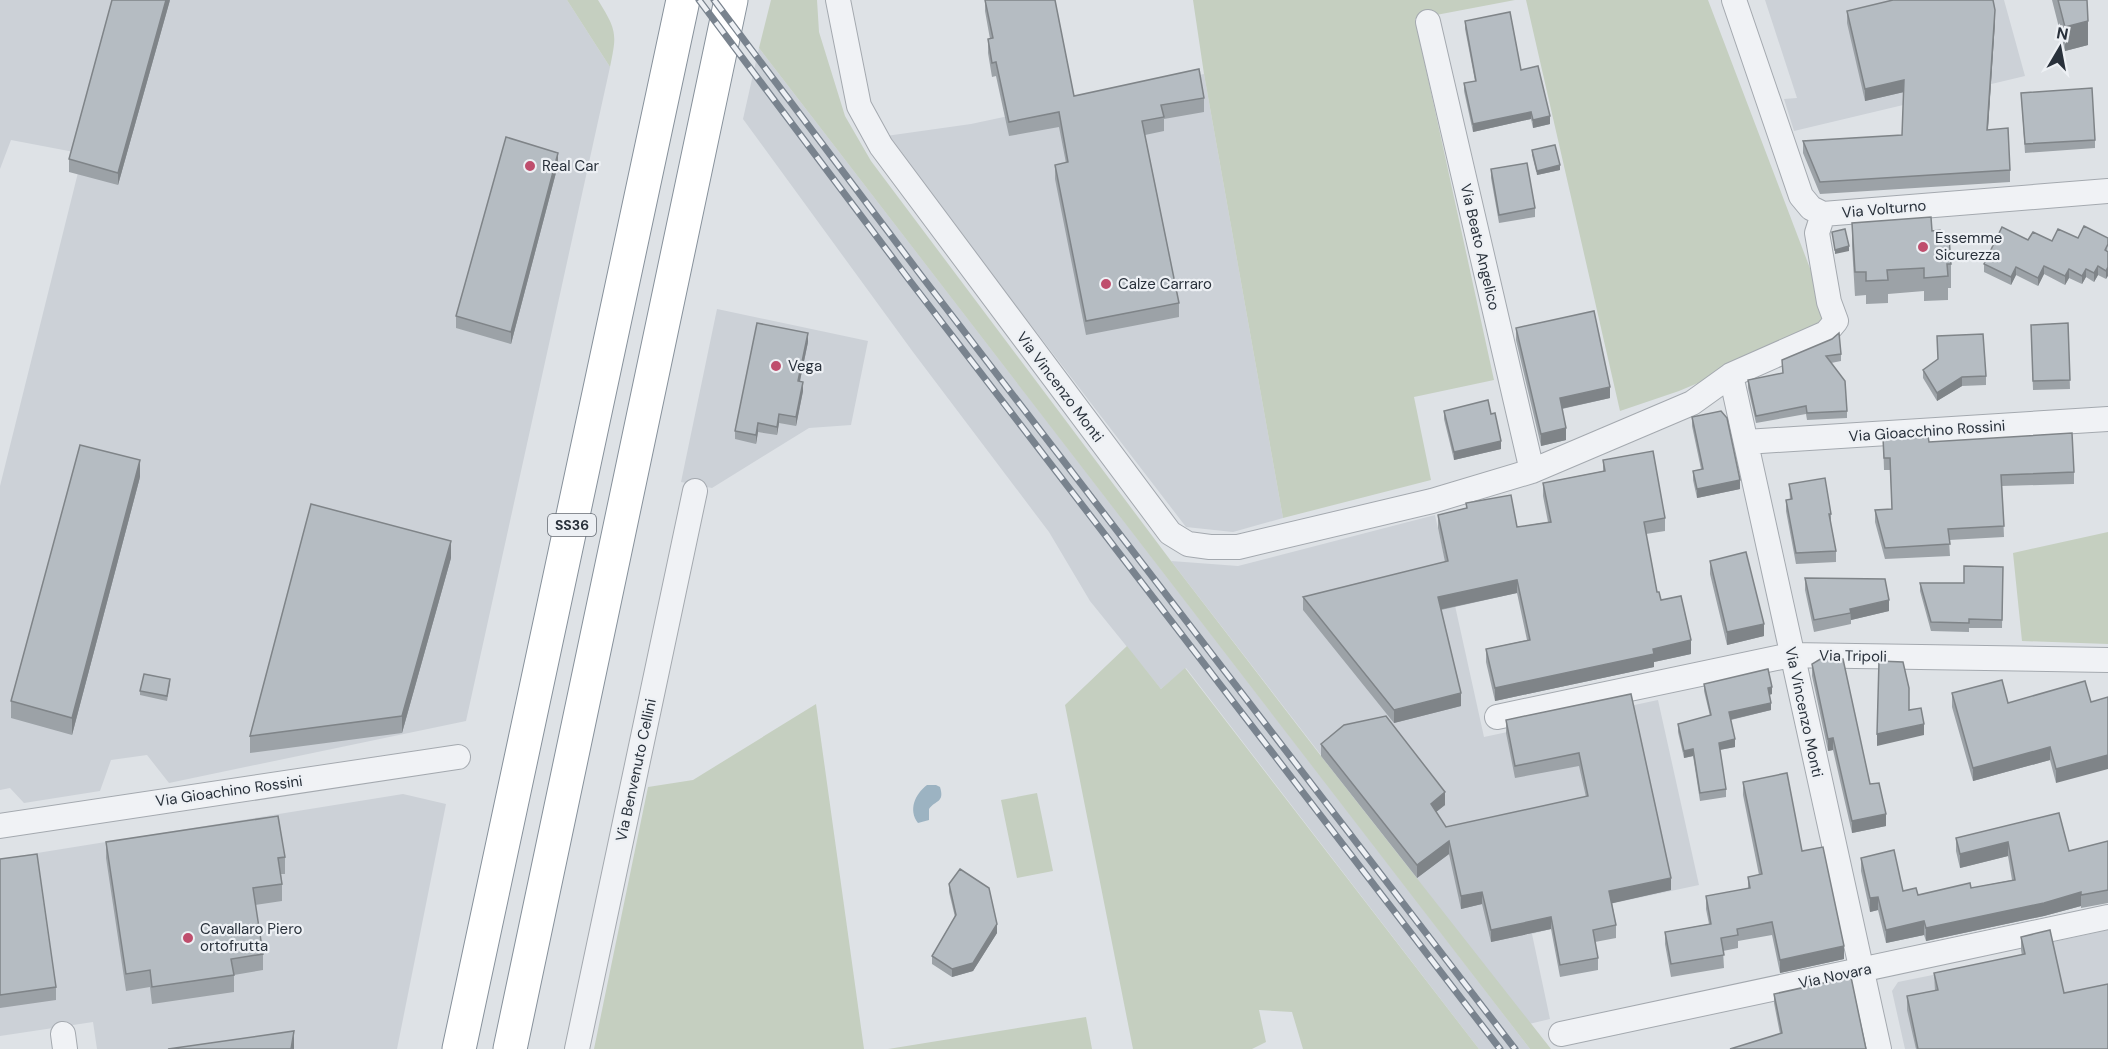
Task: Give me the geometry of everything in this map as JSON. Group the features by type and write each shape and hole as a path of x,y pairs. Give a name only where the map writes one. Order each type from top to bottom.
{"highway":[{"name":"SS36","path":"459,1049 683,0"},
{"name":"SS36","path":"510,1049 731,0"}],"street":[{"name":"Via Vincenzo Monti","path":"837,0 859,106 881,146 1170,534 1188,544 1238,547 1432,501 1532,471"},
{"name":"Via Volturno","path":"1734,0 1801,196 1811,208 1823,214 2108,191"},
{"name":"Via Beato Angelico","path":"1428,22 1532,471"},
{"path":"1532,471 1692,403 1731,375 1826,333 1836,321 1829,302 1817,233 1823,214"},
{"name":"Via Vincenzo Monti","path":"1731,375 1879,1049"},
{"name":"Via Gioacchino Rossini","path":"1746,442 2108,419"},
{"name":"Via Benvenuto Cellini","path":"577,1049 695,491"},
{"name":"Via Tripoli","path":"1497,717 1791,655 2108,660"},
{"name":"Via Gioachino Rossini","path":"0,826 458,757"},
{"name":"Via Novara","path":"1561,1034 2108,916"}],"shaded area":[{"path":"0,0 116,0 74,152 11,140 0,169"},
{"path":"121,0 567,0 610,67 466,721 169,783 147,755 111,760 100,791 24,803 10,788 0,790 0,486"},
{"path":"1765,0 2004,0 2025,76 1794,131 1784,99 1797,98"},
{"path":"759,48 1530,1049 1479,1049 1186,668 1161,689 1090,601 1049,532 913,352 743,119"},
{"path":"1204,74 1283,518 1233,532 1186,527 886,136 971,124"},
{"path":"717,309 868,341 851,425 809,428 712,488 681,482"},
{"path":"1435,515 1484,737 1658,700 1699,885 1610,904 1551,929 1532,934 1550,1019 1529,1024 1171,561 1238,566"},
{"path":"403,794 446,804 397,1049 97,1049 93,1022 0,1036 0,859"},
{"path":"2108,930 2108,1049 1905,1049 1892,991 1898,982 2022,957 2021,949"}],"green space":[{"path":"567,0 598,0 614,32 610,67"},
{"path":"771,0 817,0 819,32 845,116 871,161 1171,561 1551,1049 1530,1049 759,48"},
{"path":"1193,0 1515,0 1415,19 1494,380 1414,397 1431,480 1283,518 1204,74"},
{"path":"1526,0 1708,0 1830,321 1729,370 1679,391 1620,411"},
{"path":"2108,532 2108,644 2022,641 2013,553"},
{"path":"1127,646 1161,689 1185,668 1479,1049 1303,1049 1292,1012 1259,1010 1266,1042 1252,1049 1133,1049 1065,705"},
{"path":"816,704 864,1049 594,1049 648,787 693,780"},
{"path":"1037,793 1053,871 1017,878 1001,800"},
{"path":"1086,1017 1092,1049 888,1049"}],"water":[{"path":"927,785 940,787 941,796 939,801 929,809 929,820 918,823 913,808 914,802"}],"building":[{"path":"112,0 166,0 118,173 69,159"},
{"path":"985,0 1055,0 1074,96 1199,69 1204,98 1161,105 1164,117 1142,121 1179,303 1086,321 1055,165 1068,162 1059,112 1009,122 996,62 992,63 988,39 993,38"},
{"path":"1893,0 1993,0 1995,10 1987,130 2008,128 2010,170 1820,182 1803,141 1902,135 1904,80 1865,89 1847,11"},
{"path":"2058,0 2087,0 2088,21 2065,27"},
{"path":"1510,12 1521,70 1538,66 1550,116 1533,120 1531,112 1473,124 1464,83 1476,81 1465,21"},
{"path":"2092,88 2095,140 2025,144 2021,93"},
{"path":"506,137 558,153 511,332 456,316"},
{"path":"1555,145 1560,165 1537,171 1532,150"},
{"path":"1527,163 1535,208 1499,215 1491,169"},
{"path":"1931,217 1932,231 1940,230 1940,238 1949,237 1951,264 1947,264 1948,276 1924,278 1924,268 1887,270 1888,280 1866,281 1866,272 1855,272 1852,223"},
{"path":"2084,226 2108,238 2105,250 2108,252 2106,271 2098,266 2094,273 2086,269 2082,276 2069,269 2065,276 2044,266 2038,278 2016,267 2011,277 1984,264 2002,227 2028,240 2033,232 2052,241 2058,229 2078,238"},
{"path":"1845,229 1849,246 1835,250 1832,232"},
{"path":"1594,311 1610,387 1560,398 1566,428 1541,434 1516,328"},
{"name":"Vega","path":"757,323 808,333 798,381 803,382 796,417 779,414 777,427 758,423 756,435 735,431"},
{"path":"2068,323 2070,380 2033,381 2031,325"},
{"path":"1839,333 1841,354 1826,356 1845,381 1847,411 1807,413 1806,406 1756,416 1748,380 1783,373 1782,360 1832,339"},
{"path":"1983,334 1986,376 1962,377 1937,393 1923,370 1938,359 1937,336"},
{"path":"1488,400 1491,414 1495,413 1501,441 1454,452 1444,411"},
{"path":"1721,411 1727,418 1740,480 1697,489 1693,471 1703,469 1692,417"},
{"path":"2072,433 2074,472 2001,475 2004,526 1948,529 1950,544 1885,548 1875,510 1892,509 1890,458 1884,458 1883,438 1928,436 1929,442"},
{"path":"80,445 140,460 72,718 11,701"},
{"path":"1653,451 1665,518 1644,522 1657,592 1661,600 1681,596 1691,640 1653,649 1654,654 1495,688 1486,649 1530,640 1517,580 1438,597 1461,693 1394,710 1303,597 1448,561 1438,515 1467,508 1466,503 1511,495 1517,527 1551,522 1543,483 1605,471 1603,460"},
{"path":"1825,478 1836,551 1796,553 1786,500 1792,499 1789,484"},
{"path":"311,504 451,541 402,716 250,736"},
{"path":"1746,552 1764,624 1727,632 1710,561"},
{"path":"1964,566 2003,567 2002,620 1969,619 1969,623 1931,622 1920,583 1964,583"},
{"path":"1805,578 1885,579 1889,600 1850,609 1851,613 1814,620"},
{"path":"1822,658 1843,659 1870,784 1879,783 1886,814 1852,821 1833,738 1828,739 1812,664"},
{"path":"1879,661 1903,662 1909,688 1909,710 1921,708 1924,724 1877,734"},
{"path":"1768,669 1772,687 1768,688 1771,703 1729,712 1735,739 1719,743 1726,789 1700,793 1693,749 1684,751 1678,724 1711,715 1704,684"},
{"path":"144,674 170,679 167,696 140,691"},
{"path":"2002,680 2008,703 2085,681 2091,702 2108,697 2108,755 2056,769 2050,747 1973,768 1952,693"},
{"path":"1631,694 1671,878 1609,891 1616,925 1593,930 1598,958 1560,965 1551,917 1491,930 1482,892 1461,896 1449,841 1417,865 1321,744 1344,725 1386,716 1445,792 1431,804 1446,827 1588,796 1579,753 1515,766 1506,720"},
{"path":"1787,773 1802,851 1823,847 1844,946 1780,960 1772,922 1737,929 1738,935 1721,938 1724,955 1671,964 1665,932 1711,924 1706,896 1750,888 1748,877 1762,874 1743,782"},
{"path":"2059,813 2069,851 2108,841 2108,890 2081,895 2081,892 2044,903 1926,928 1924,921 1886,930 1878,897 1870,898 1861,858 1894,850 1903,891 1916,888 1918,895 1970,883 1971,888 2015,880 2008,842 1960,854 1956,838"},
{"name":"Cavallaro Piero ortofrutta","path":"278,816 285,857 278,858 282,884 253,888 263,954 231,959 234,975 152,987 150,970 126,974 106,842"},
{"path":"37,854 56,987 0,995 0,859"},
{"path":"960,869 989,888 997,924 973,963 952,969 932,956 956,915 949,884"},
{"path":"2050,930 2064,993 2108,984 2108,1049 1918,1049 1907,996 1938,990 1934,973 2025,954 2021,937"},
{"path":"1851,977 1866,1049 1730,1049 1782,1033 1774,994"},
{"path":"294,1031 291,1049 168,1049"}],"railway":[{"path":"699,0 910,281 1500,1049"},
{"path":"714,0 920,274 1515,1049"}],"place":[{"name":"Real Car","path":"530,166"},
{"name":"Essemme Sicurezza","path":"1923,247"},
{"name":"Calze Carraro","path":"1106,284"},
{"name":"Vega","path":"776,366"},
{"name":"Cavallaro Piero ortofrutta","path":"188,938"}]}
